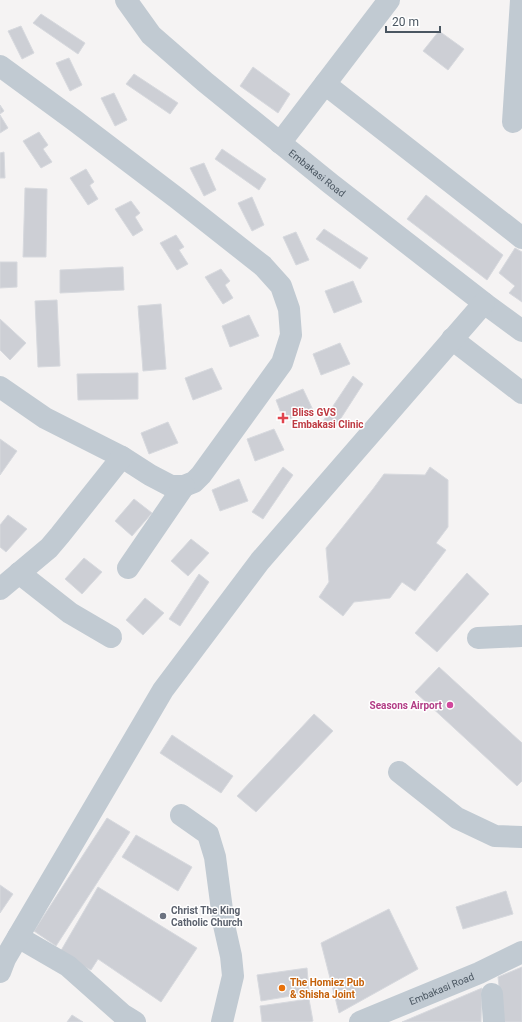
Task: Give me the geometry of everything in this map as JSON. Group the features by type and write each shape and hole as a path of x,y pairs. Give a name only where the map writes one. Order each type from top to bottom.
{"street":[{"name":"Embakasi Road","path":"126,0 151,35 206,82 337,189 522,331"},
{"path":"280,143 389,0"},
{"path":"513,122 521,0"},
{"path":"0,66 178,199 263,266 281,286 289,309 291,335 282,363 201,474 194,482 184,486 171,486 150,475 122,457 45,418 0,387"},
{"path":"325,84 522,238"},
{"path":"0,972 5,959 163,690 260,561 484,303"},
{"path":"452,339 522,393"},
{"path":"0,589 40,556 60,535 122,457"},
{"path":"128,568 184,486"},
{"path":"19,573 70,613 111,637"},
{"path":"478,638 522,636"},
{"path":"400,772 457,818 495,836 522,837"},
{"path":"181,815 208,834 216,857 224,925 231,956 233,976 222,1022"},
{"path":"18,938 68,966 122,1014 135,1022"},
{"name":"Embakasi Road","path":"360,1022 479,973 522,952"},
{"path":"492,994 494,1022"}],"building":[{"path":"41,14 85,43 78,54 33,23"},
{"path":"21,26 34,53 22,59 8,31"},
{"path":"439,31 464,49 448,70 423,51"},
{"path":"69,58 82,85 70,91 56,63"},
{"path":"253,67 290,94 278,113 240,86"},
{"path":"134,74 178,103 170,114 126,84"},
{"path":"114,93 127,120 115,126 101,98"},
{"path":"0,105 4,111 0,114"},
{"path":"0,115 8,128 0,133"},
{"path":"39,132 48,145 43,149 52,162 41,168 23,141"},
{"path":"222,149 266,179 259,190 215,159"},
{"path":"4,152 5,178 0,178 0,153"},
{"path":"204,163 216,190 204,196 190,168"},
{"path":"86,169 94,182 90,186 98,199 88,205 70,178"},
{"path":"25,188 47,189 46,257 23,257"},
{"path":"426,195 503,255 487,280 407,219"},
{"path":"252,197 264,225 252,231 238,203"},
{"path":"131,201 140,213 135,217 143,230 133,236 115,209"},
{"path":"324,229 368,258 360,269 316,239"},
{"path":"296,232 309,260 296,265 283,237"},
{"path":"176,235 184,247 179,250 188,264 177,270 160,243"},
{"path":"515,248 522,252 522,302 509,293 515,286 499,273"},
{"path":"0,262 17,262 17,287 0,288"},
{"path":"123,267 124,290 60,293 60,270"},
{"path":"221,269 230,281 225,285 233,298 223,304 205,277"},
{"path":"353,281 362,302 334,313 325,291"},
{"path":"57,300 60,366 38,367 35,301"},
{"path":"161,304 166,369 143,371 138,306"},
{"path":"249,315 259,336 230,347 222,326"},
{"path":"0,319 26,343 10,360 0,350"},
{"path":"340,343 350,364 321,375 313,354"},
{"path":"212,368 222,389 193,400 185,378"},
{"path":"138,373 138,399 78,400 77,374"},
{"path":"353,376 363,384 334,429 323,421"},
{"path":"303,389 313,410 284,421 276,400"},
{"path":"168,422 178,443 149,454 141,433"},
{"path":"274,429 284,450 255,461 247,439"},
{"path":"0,439 17,451 0,475"},
{"path":"283,467 293,475 263,519 252,512"},
{"path":"430,467 448,480 448,527 436,543 446,550 415,591 402,582 390,598 354,602 343,616 319,597 329,582 326,548 384,474 425,475"},
{"path":"239,479 248,501 220,511 212,490"},
{"path":"134,499 152,513 132,536 115,521"},
{"path":"8,515 27,529 6,552 0,547 0,525"},
{"path":"191,539 209,553 188,576 171,561"},
{"path":"84,558 102,572 82,594 65,579"},
{"path":"467,573 489,594 437,652 415,633"},
{"path":"199,574 209,582 180,626 169,619"},
{"path":"145,598 164,613 143,635 126,620"},
{"name":"Seasons Airport","path":"439,667 522,743 522,781 517,786 415,692"},
{"path":"314,714 333,731 256,812 237,796"},
{"path":"172,735 233,776 221,793 160,753"},
{"path":"107,818 130,832 56,946 34,931"},
{"path":"136,835 192,867 178,891 122,857"},
{"path":"0,885 13,894 0,913"},
{"path":"98,887 197,948 161,1002 98,959 91,970 59,954"},
{"path":"506,891 513,914 463,929 456,907"},
{"path":"389,909 418,969 339,1013 321,943"},
{"path":"522,967 522,1022 503,1022 498,977"},
{"path":"307,968 309,993 261,1001 257,975"},
{"path":"482,988 481,1022 402,1022"},
{"path":"309,999 313,1021 262,1022 260,1006"},
{"path":"72,1015 83,1022 67,1022"}],"place":[{"name":"Bliss GVS Embakasi Clinic","path":"283,418"},
{"name":"Seasons Airport","path":"450,705"},
{"name":"Christ The King Catholic Church","path":"163,916"},
{"name":"The Homiez Pub & Shisha Joint","path":"282,988"}]}
